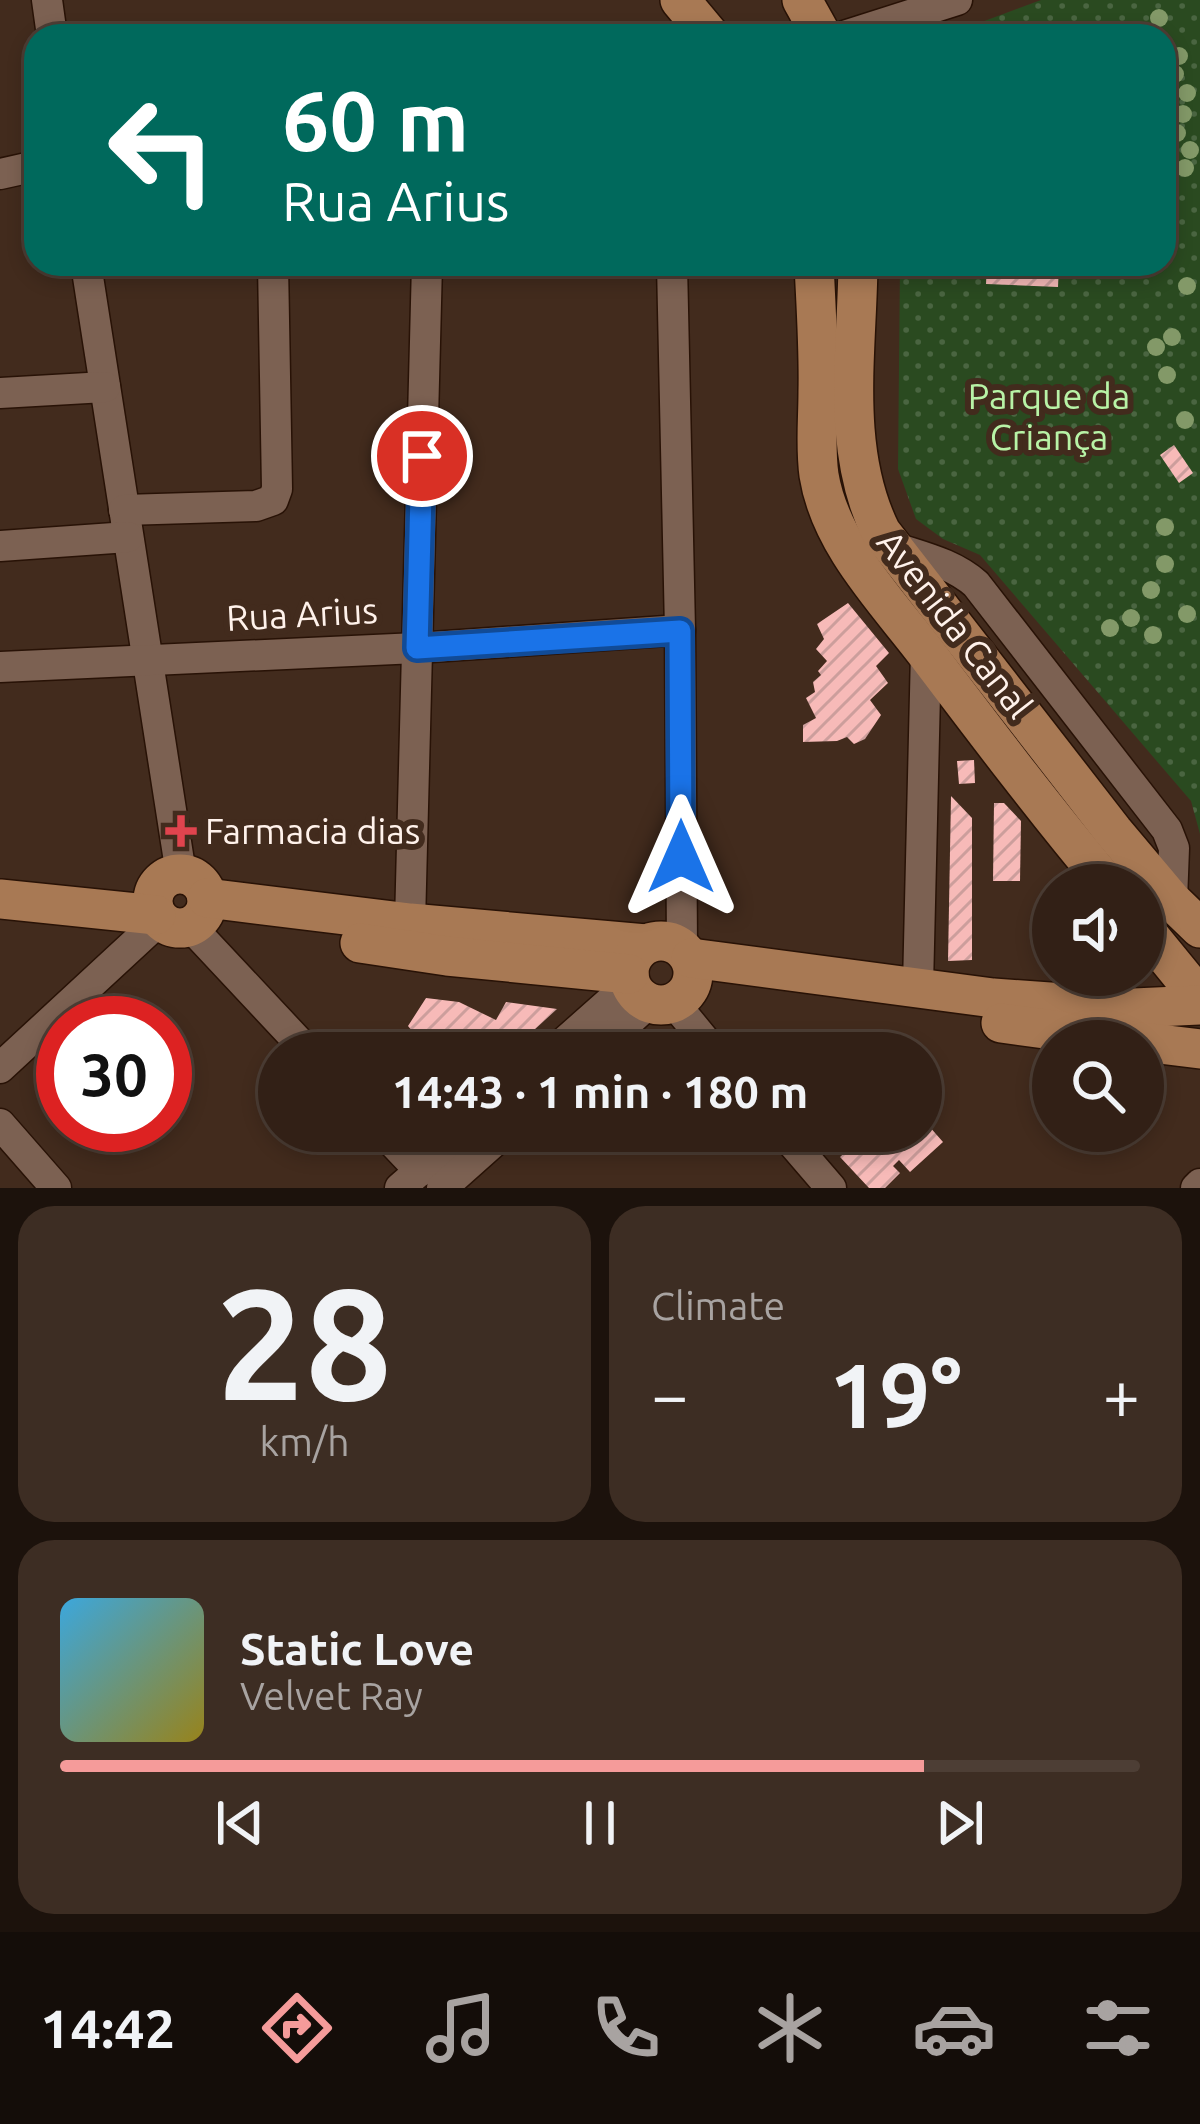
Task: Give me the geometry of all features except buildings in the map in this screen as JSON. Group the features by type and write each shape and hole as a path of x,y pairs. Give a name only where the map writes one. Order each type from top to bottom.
{"main road":[{"path":"680,0 700,24"},
{"name":"Avenida Canal","path":"814,276 816,437 828,509 851,553 988,738 1091,864"},
{"name":"Avenida Canal","path":"858,276 857,456 873,517 1113,831 1172,919 1200,1002"},
{"path":"0,875 447,956 662,975 918,986 993,998 1135,1008 1200,1002"},
{"path":"0,899 410,923 662,975 1032,1027"},
{"path":"1089,1004 1104,996"},
{"path":"1164,1045 1200,1049"}],"street":[{"path":"882,24 957,0"},
{"path":"88,276 148,661 179,907 290,1032"},
{"path":"0,546 273,500 277,489 273,276"},
{"path":"410,923 427,276"},
{"path":"672,276 680,631 662,975 701,1032"},
{"path":"0,393 105,387"},
{"name":"Rua Arius","path":"0,667 680,631"},
{"path":"918,986 926,652"},
{"path":"0,1068 179,907"},
{"path":"582,1032 662,975"},
{"path":"612,1032 662,975"},
{"path":"0,1124 56,1188"},
{"path":"398,1152 421,1182"},
{"path":"421,1182 447,1152"},
{"path":"421,1182 471,1152"},
{"path":"800,1152 831,1188"}],"green space":[{"name":"Parque da Criança","path":"1041,0 1200,0 1200,834 1191,801 980,555 943,539 916,519 898,469 900,276 1176,276 1176,24 976,24"}],"place":[{"name":"Farmacia dias","path":"181,831"}],"route":[{"path":"422,456 417,648 680,631 681,857"}]}
